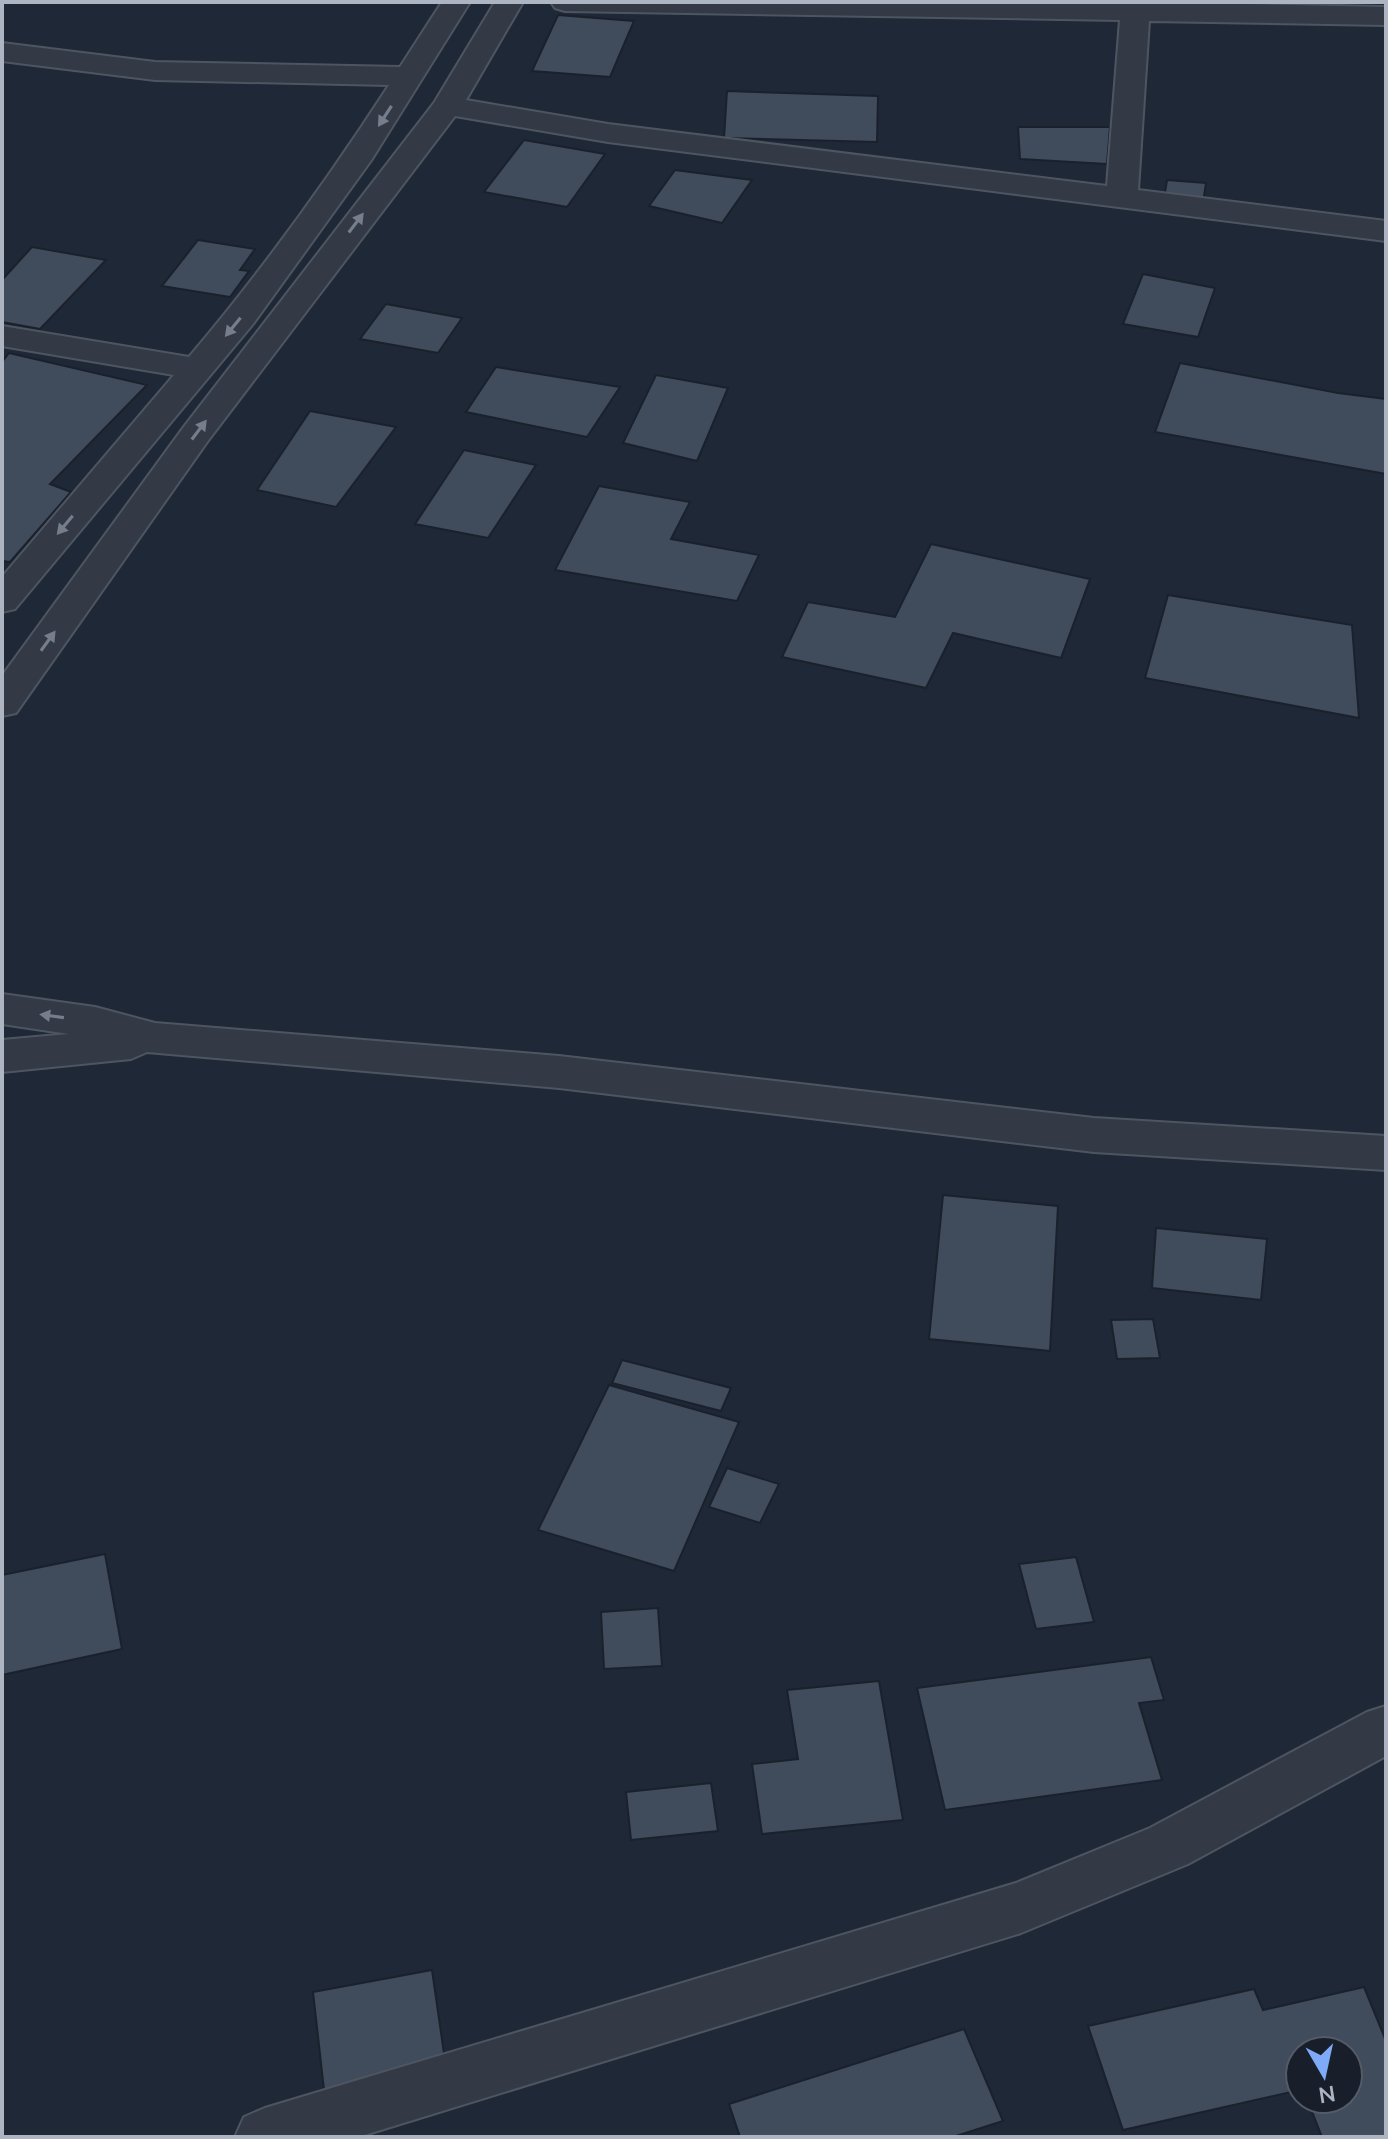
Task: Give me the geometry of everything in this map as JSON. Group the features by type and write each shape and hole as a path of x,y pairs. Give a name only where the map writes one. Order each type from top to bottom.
{"street":[{"path":"7,589 199,369 357,159 456,2"},
{"path":"2,704 195,435 447,106 509,2"},
{"path":"565,2 1352,9 1386,16"},
{"path":"1122,197 1136,6"},
{"path":"2,52 155,71 410,76"},
{"path":"447,106 608,133 1386,231"},
{"path":"2,336 199,369"},
{"path":"2,1009 95,1022 155,1039"},
{"path":"2,1056 155,1039 559,1072 1094,1135 1386,1153"},
{"path":"265,2137 1021,1907 1169,1846 1386,1729"}],"building":[{"path":"558,15 634,21 610,77 532,71"},
{"path":"727,91 878,96 877,142 724,138"},
{"path":"1018,127 1110,127 1107,164 1020,159"},
{"path":"524,140 605,154 567,207 484,192"},
{"path":"675,170 752,180 722,223 649,206"},
{"path":"1167,180 1206,183 1203,203 1164,199"},
{"path":"198,240 255,249 240,270 249,271 230,297 162,286"},
{"path":"32,247 106,260 40,329 2,322 2,280"},
{"path":"1143,274 1215,288 1198,337 1123,324"},
{"path":"386,304 462,318 438,353 360,339"},
{"path":"9,353 147,385 50,484 71,492 10,562 2,561 2,362"},
{"path":"1180,363 1386,399 1386,474 1155,432"},
{"path":"496,367 620,387 587,437 466,412"},
{"path":"656,375 728,388 697,461 623,443"},
{"path":"310,411 396,427 336,507 257,490"},
{"path":"464,450 536,465 488,538 415,524"},
{"path":"599,486 690,502 671,539 759,555 737,601 555,570"},
{"path":"931,544 1090,579 1061,658 953,633 926,688 782,657 808,602 895,617"},
{"path":"1168,595 1352,625 1359,718 1145,678"},
{"path":"943,1195 1058,1206 1050,1351 929,1339"},
{"path":"1156,1228 1267,1239 1261,1300 1152,1288"},
{"path":"1153,1319 1160,1358 1117,1359 1111,1320"},
{"path":"622,1360 731,1388 721,1411 612,1383"},
{"path":"609,1385 739,1422 674,1571 538,1530"},
{"path":"727,1468 779,1484 760,1523 709,1507"},
{"path":"105,1554 122,1649 2,1675 2,1575"},
{"path":"1076,1557 1094,1622 1036,1629 1019,1564"},
{"path":"658,1608 662,1666 604,1669 601,1612"},
{"path":"1151,1657 1164,1700 1139,1703 1162,1780 945,1810 917,1688"},
{"path":"879,1681 903,1820 762,1834 752,1764 798,1759 787,1690"},
{"path":"711,1783 718,1831 631,1840 626,1792"},
{"path":"432,1970 451,2102 325,2099 313,1992"},
{"path":"1364,1987 1386,2041 1386,2137 1322,2137 1313,2115 1364,2115 1364,2035 1284,2035 1284,2094 1123,2130 1088,2026 1254,1989 1263,2010"},
{"path":"964,2029 1003,2121 953,2137 740,2137 729,2104"}]}
